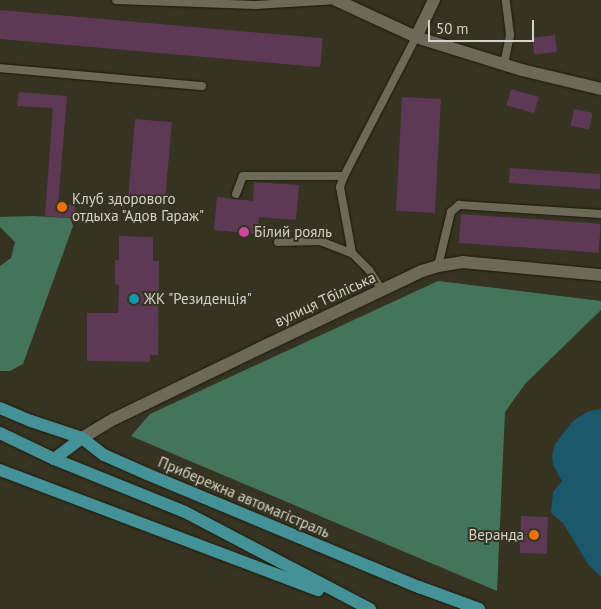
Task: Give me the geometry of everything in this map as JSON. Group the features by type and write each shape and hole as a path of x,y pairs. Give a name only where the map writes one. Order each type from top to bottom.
{"main road":[{"name":"Прибережна автомагістраль","path":"0,408 31,421 82,438 104,455 148,474 420,588 479,609"},
{"path":"0,433 54,459 185,512 370,609"},
{"path":"54,459 82,438"},
{"path":"0,470 370,609"}],"street":[{"path":"337,0 416,37 504,64 601,89"},
{"path":"416,37 434,0"},
{"name":"вулиця Тбіліська","path":"82,438 114,419 382,290 438,266 463,262 601,275"}],"lane":[{"path":"116,0 255,5 337,0"},
{"path":"504,64 510,35 506,0"},
{"path":"352,254 340,187 416,37"},
{"path":"0,68 202,86"},
{"path":"236,194 243,176 344,176"},
{"path":"438,266 451,212 459,204 601,214"},
{"path":"278,242 320,241 352,254 370,270 382,290"}],"green space":[{"path":"0,217 70,218 73,226 23,364 10,371 0,371 0,266 11,258 15,242 0,227"},
{"path":"438,281 601,301 601,310 525,384 505,412 497,591 131,436 150,414"}],"water":[{"path":"601,409 601,577 588,564 563,523 551,513 553,492 562,481 553,465 552,455 555,444 573,421 589,411"}],"building":[{"path":"0,10 323,38 320,67 0,39"},
{"path":"555,35 557,52 534,55 532,38"},
{"path":"511,89 539,97 534,113 506,105"},
{"path":"19,92 67,96 58,204 75,205 74,218 45,216 53,108 17,106"},
{"path":"402,97 441,99 435,213 396,211"},
{"path":"574,109 593,113 589,130 570,126"},
{"path":"135,119 172,122 165,201 128,198"},
{"path":"510,168 601,174 600,189 509,183"},
{"path":"254,182 299,185 296,220 259,217 257,234 214,230 217,197 253,201"},
{"path":"461,214 601,224 599,253 459,243"},
{"name":"ЖК \"Резиденція\"","path":"119,236 153,237 153,261 159,261 158,355 150,355 150,362 87,361 87,313 118,313 119,285 115,284 115,260 119,260"},
{"name":"Веранда","path":"521,516 548,517 547,554 520,553"}],"place":[{"name":"Клуб здорового отдыха \"Адов Гараж\"","path":"62,207"},
{"name":"Білий рояль","path":"244,232"},
{"name":"ЖК \"Резиденція\"","path":"134,299"},
{"name":"Веранда","path":"534,535"}]}
